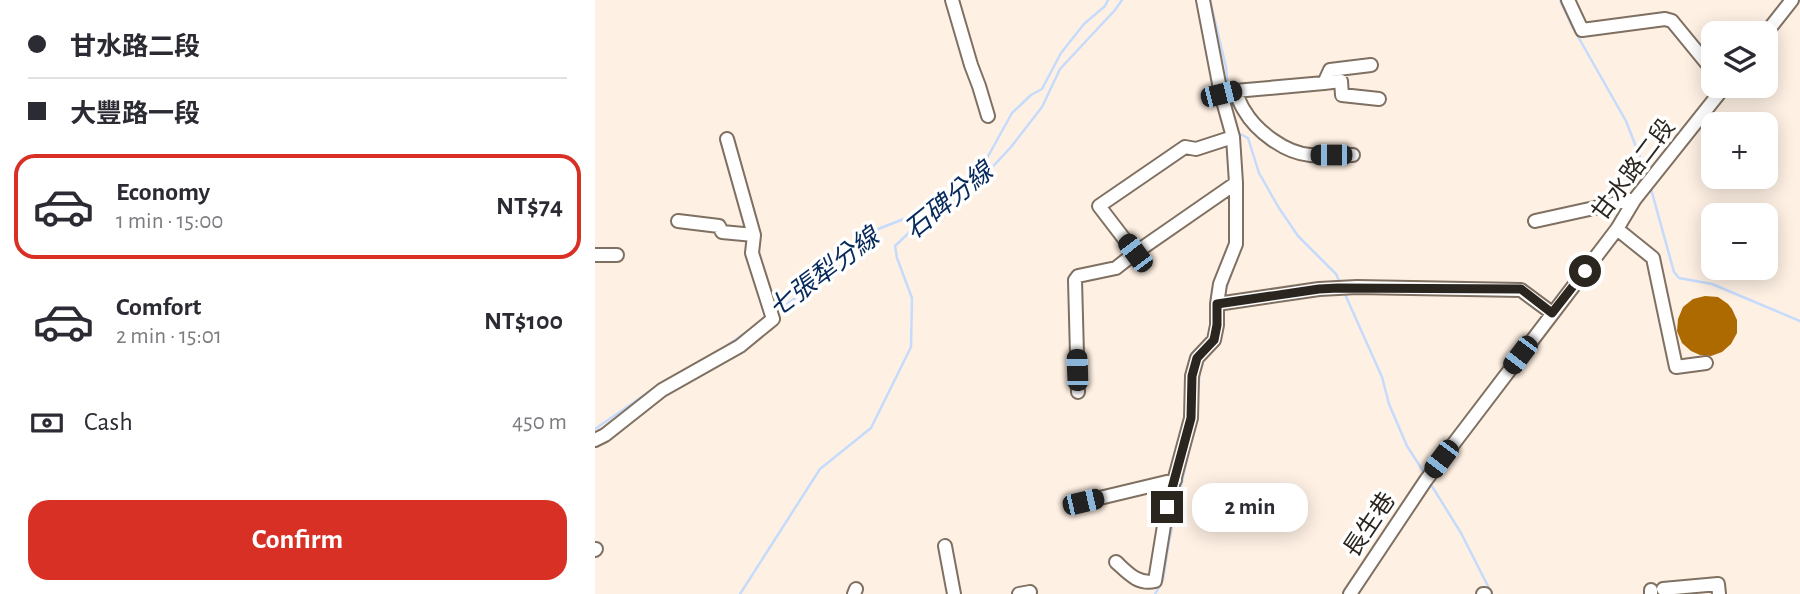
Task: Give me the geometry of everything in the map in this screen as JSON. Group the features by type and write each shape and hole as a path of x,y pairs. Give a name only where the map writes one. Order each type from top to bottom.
{"street":[{"path":"952,0 988,116"},
{"path":"1115,562 1139,582 1155,581 1167,507 1191,418 1192,376 1197,358 1214,340 1220,284 1236,244 1233,137 1221,94 1203,0"},
{"path":"1567,0 1581,30 1665,19 1672,21 1701,56"},
{"path":"1776,21 1793,0 1800,10"},
{"path":"1324,83 1330,70 1371,65"},
{"path":"1221,94 1235,90 1341,81 1342,95 1379,99"},
{"path":"1235,90 1244,111 1257,127 1292,150 1308,155 1353,155"},
{"name":"甘水路二段","path":"1426,480 1617,229 1635,199 1715,98"},
{"path":"1135,253 1099,205 1185,147 1196,149 1233,137"},
{"path":"595,440 662,390 740,346 773,319 752,253 754,236 727,138"},
{"path":"1078,392 1077,276 1116,268 1236,183"},
{"path":"1535,221 1635,199"},
{"path":"678,221 719,226 722,232 754,236"},
{"path":"1617,229 1653,258 1676,367 1706,363"},
{"path":"595,255 617,255"},
{"path":"1217,304 1319,289 1521,289 1552,313"},
{"path":"1083,502 1175,480"},
{"name":"長生巷","path":"1350,594 1426,480"},
{"path":"945,546 954,594"},
{"path":"1655,591 1718,584 1719,594"}],"building":[{"path":"1718,297 1728,304 1737,320 1737,333 1731,344 1722,352 1711,356 1691,351 1682,343 1677,331 1683,307 1693,299"}],"waterway":[{"name":"七張犁分線","path":"774,313 837,269 852,256 868,233 919,213 960,185 986,160 1012,113 1031,95 1042,89 1061,53 1108,0"},
{"name":"石碑分線","path":"740,594 820,469 871,428 911,347 912,298 895,246 916,226 971,190 1011,147 1042,107 1060,69 1122,0"},
{"path":"1210,0 1226,67 1228,89"},
{"path":"1560,0 1626,121 1647,175"},
{"path":"1229,96 1237,130"},
{"path":"1238,133 1248,138 1259,173 1298,236 1336,274 1340,283"},
{"path":"1651,189 1674,272 1679,278 1712,284 1800,321"},
{"path":"1242,193 1242,207"},
{"path":"1225,292 1234,265"},
{"path":"1344,292 1382,377 1389,404 1407,446 1425,474"},
{"name":"七張犁分線","path":"686,369 755,326"},
{"path":"1198,394 1200,369"},
{"name":"七張犁分線","path":"595,429 659,385"},
{"path":"1155,594 1163,580 1190,445"},
{"path":"1430,483 1461,533 1492,594"}],"route":[{"path":"1167,507 1191,418 1192,376 1197,358 1214,340 1217,304 1338,288 1521,289 1552,313 1585,271"}]}
